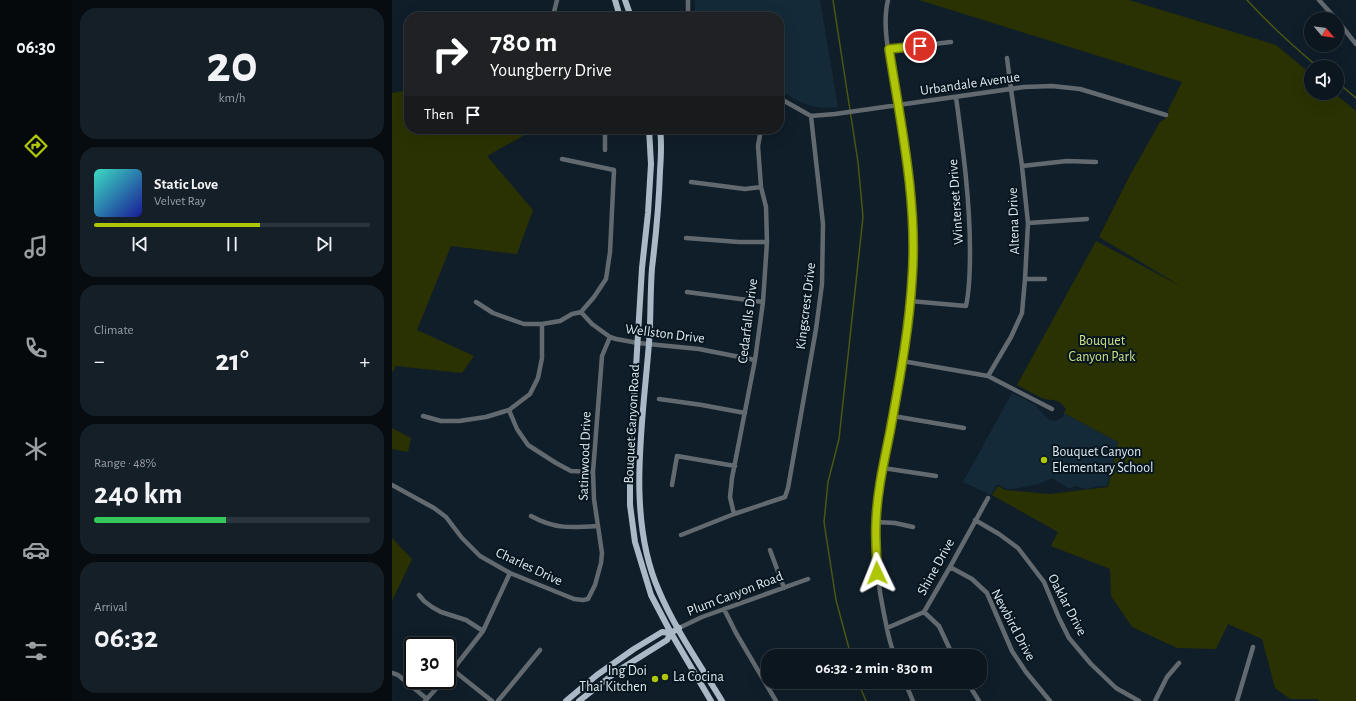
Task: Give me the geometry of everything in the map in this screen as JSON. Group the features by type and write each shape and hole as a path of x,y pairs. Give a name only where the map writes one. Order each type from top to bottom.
{"main road":[{"path":"615,0 619,12"},
{"path":"625,0 629,12"},
{"name":"Bouquet Canyon Road","path":"649,134 650,164 648,213 642,268 630,443 630,505 635,542 651,595 671,633 711,701"},
{"name":"Bouquet Canyon Road","path":"660,134 658,214 652,269 649,344 640,444 640,504 644,540 659,591 722,701"},
{"name":"Plum Canyon Road","path":"579,701 616,672 667,640 671,633 679,628"},
{"name":"Plum Canyon Road","path":"566,701 597,674 634,649 662,632 671,633"}],"street":[{"path":"554,12 557,0"},
{"path":"688,0 688,12"},
{"path":"888,0 885,12 889,49 909,181 912,212 913,250 910,301 902,361 883,468 876,522 878,585 893,649"},
{"path":"1319,0 1329,12"},
{"path":"1344,30 1356,44"},
{"path":"889,49 951,42"},
{"name":"Altena Drive","path":"988,376 1012,337 1022,313 1025,279 1028,223 1022,166 1010,89 1007,58"},
{"name":"Urbandale Avenue","path":"811,116 866,110 897,104 1010,89 1052,86 1080,89 1166,115"},
{"name":"Winterset Drive","path":"910,301 966,306 970,271 970,210 956,97"},
{"path":"784,101 811,116"},
{"name":"Kingscrest Drive","path":"734,514 785,497 788,488 822,284 823,224 811,116"},
{"path":"605,134 605,150"},
{"name":"Cedarfalls Drive","path":"734,514 730,497 732,478 755,360 763,302 767,242 766,207 761,187 758,146 760,134"},
{"path":"476,302 493,312 524,324 542,324 560,321 572,314 581,312 594,297 606,279 610,252 614,170 562,158"},
{"path":"1022,166 1067,161 1096,162"},
{"path":"691,182 745,189 761,187"},
{"path":"1028,223 1087,219"},
{"path":"686,238 740,242 767,242"},
{"path":"1025,279 1045,279"},
{"path":"687,292 763,302"},
{"name":"Wellston Drive","path":"581,312 592,324 610,336 626,342 699,349 755,360"},
{"path":"423,416 441,421 459,421 486,417 509,410 530,394 538,378 542,358 542,324"},
{"name":"Satinwood Drive","path":"588,599 595,585 602,553 594,499 593,472 602,356 610,336"},
{"path":"902,361 988,376 1052,409"},
{"path":"659,400 702,405 745,413"},
{"path":"509,410 517,429 528,445 571,471 593,472"},
{"path":"893,416 964,428"},
{"path":"672,484 677,456 735,466"},
{"path":"883,468 936,476"},
{"name":"Charles Drive","path":"392,485 434,508 446,517 462,538 480,556 510,573 574,599 588,599"},
{"name":"Shine Drive","path":"887,628 924,612 988,498"},
{"path":"681,535 734,514"},
{"path":"531,516 557,527 573,528 597,526"},
{"name":"Oaklar Drive","path":"975,520 999,534 1018,548 1044,582 1069,638 1091,664 1116,688 1139,701"},
{"path":"876,522 895,523 913,527"},
{"path":"770,550 784,588"},
{"name":"Newbird Drive","path":"950,567 972,579 987,593 1012,651 1026,672 1050,701"},
{"path":"456,666 483,630 510,573"},
{"name":"Plum Canyon Road","path":"679,628 695,620 808,579"},
{"path":"419,595 424,601 441,612 466,620 483,630"},
{"path":"724,609 736,633 776,701"},
{"path":"924,612 939,626 950,649"},
{"path":"1237,701 1253,647"},
{"path":"498,701 540,650"},
{"path":"1154,701 1167,677 1179,663"},
{"path":"456,672 492,701"},
{"path":"392,673 398,675 426,700 436,689"},
{"path":"908,689 913,701"},
{"path":"971,689 979,701"}],"shaded area":[{"path":"695,0 820,0 838,107 824,108 811,106 784,93 784,12 695,12"},
{"name":"Bouquet Canyon Elementary School","path":"1012,393 1034,404 1050,420 1058,420 1063,417 1064,413 1118,442 1107,486 1098,486 1087,489 1074,486 1072,488 1068,488 1052,478 1038,484 1013,489 1006,489 997,484 991,495 963,482"}],"green space":[{"name":"Bouquet Canyon Park","path":"919,0 1129,0 1276,45 1304,68 1304,100 1343,100 1356,111 1356,701 1290,699 1275,688 1262,639 1228,624 1216,649 1177,648 1132,627 1111,596 1110,569 1051,546 1058,532 992,495 998,486 1005,490 1050,494 1108,487 1118,442 1064,413 1066,409 1058,401 1042,398 1017,385 1096,241 1184,288 1099,237 1128,179 1160,122 1168,116 1168,110 1182,82"},
{"path":"404,91 404,134 526,134 487,156 533,210 517,254 451,246 417,330 474,356 462,373 396,366 392,373 392,93"},
{"path":"392,428 411,438 408,452 392,449"},
{"path":"392,538 412,559 392,601"}],"waterway":[{"path":"833,0 858,162 863,217 839,439 828,482 824,522 836,600 849,649"},
{"path":"1247,0 1281,35 1310,60"},
{"path":"1344,88 1356,98"},
{"path":"861,689 866,701"}],"place":[{"name":"Bouquet Canyon Elementary School","path":"1044,460"},
{"name":"La Cocina","path":"665,677"},
{"name":"Ing Doi Thai Kitchen","path":"655,679"}],"route":[{"path":"877,573 876,522 883,468 906,336 913,279 912,212 909,181 889,49 920,46"}]}
